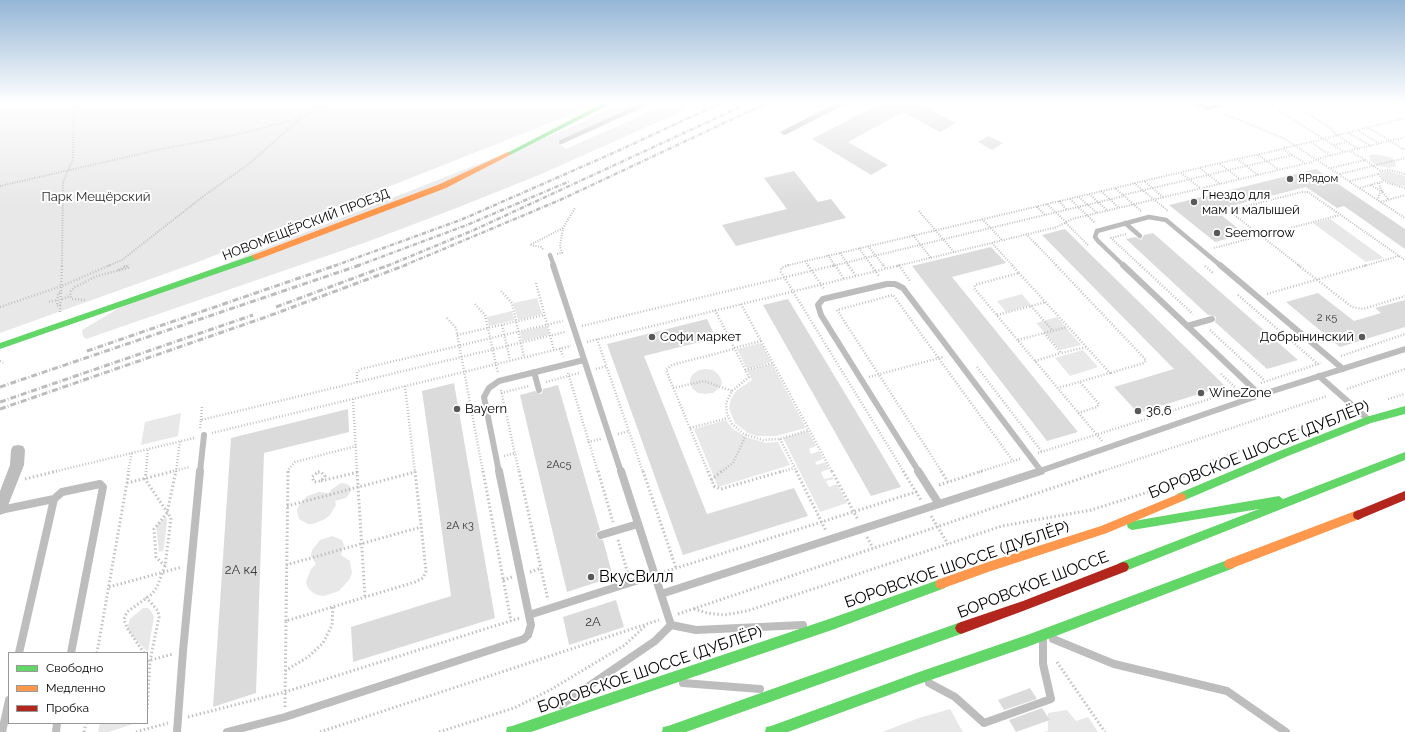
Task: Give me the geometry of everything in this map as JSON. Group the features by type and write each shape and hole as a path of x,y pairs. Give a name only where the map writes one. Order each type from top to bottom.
{"street":[{"name":"НОВОМЕЩЁРСКИЙ ПРОЕЗД","path":"0,346 223,270 443,186 543,136"},
{"name":"БОРОВСКОЕ ШОССЕ (ДУБЛЁР)","path":"512,732 832,624 988,568 1103,530 1285,453 1370,420 1405,410"},
{"path":"0,509 17,465 18,450"},
{"name":"БОРОВСКОЕ ШОССЕ","path":"668,732 1023,606 1405,456"},
{"path":"771,732 1043,635 1311,534 1405,495"},
{"path":"1103,530 1305,496"}],"lane":[{"path":"561,142 574,136"},
{"path":"1260,396 1095,237 1097,231 1154,217 1171,223 1343,369"},
{"path":"1125,223 1140,236"},
{"path":"550,255 671,625"},
{"path":"939,504 821,315 818,305 824,299 887,284 899,286 908,293 1041,471"},
{"path":"1187,326 1212,319"},
{"path":"661,594 1041,471 1319,376 1405,349"},
{"path":"227,732 285,717 524,639 530,631 529,615 484,397 489,388 499,381 584,360"},
{"path":"534,372 539,390"},
{"path":"1319,376 1370,420"},
{"path":"177,732 183,651 201,465 202,436"},
{"path":"19,652 54,499 62,492 102,484 103,487 71,652"},
{"path":"0,509 54,499"},
{"path":"601,535 638,524"},
{"path":"529,615 654,575"},
{"path":"671,625 696,630 832,624"},
{"path":"529,726 656,641 671,625"},
{"path":"919,678 955,697 984,723 1051,699 1043,664 1043,635 1114,664 1227,691 1286,732"},
{"path":"663,681 783,691"},
{"path":"2,732 8,705"}],"path":[{"path":"62,292 58,293 57,306 61,306 62,299 63,182 73,159 73,136"},
{"path":"0,186 157,150 229,136"},
{"path":"0,307 62,286 122,260 205,195 249,164 280,136"},
{"path":"1278,136 1330,168 1405,218"},
{"path":"1320,136 1345,152"},
{"path":"948,544 784,277 780,270 782,267 1332,136"},
{"path":"1339,136 1358,149"},
{"path":"1356,136 1371,146"},
{"path":"1368,136 1380,144"},
{"path":"1382,136 1405,150"},
{"path":"25,479 1061,226 1072,219 1279,170 1345,152 1405,138"},
{"path":"1311,142 1331,156"},
{"path":"1333,145 1347,142"},
{"path":"1283,148 1305,163"},
{"path":"1350,151 1382,171"},
{"path":"1257,155 1279,170"},
{"path":"201,420 550,336 784,277 1068,210 1208,174 1292,155"},
{"path":"1339,174 1405,158"},
{"path":"1237,159 1258,175"},
{"path":"1330,168 1365,160"},
{"path":"1219,164 1240,179"},
{"path":"1200,168 1220,184"},
{"path":"1350,181 1379,174 1382,171 1390,170 1405,174"},
{"path":"1180,172 1201,188"},
{"path":"1379,174 1385,181 1405,189"},
{"path":"1144,181 1163,197"},
{"path":"1359,188 1385,181"},
{"path":"1379,183 1382,192"},
{"path":"1370,185 1382,192 1389,200"},
{"path":"1115,188 1123,195"},
{"path":"1100,191 1119,208"},
{"path":"1405,260 1312,194 1305,192 1231,210 1233,214 1348,305 1359,309 1405,296"},
{"path":"1378,200 1379,194 1382,192"},
{"path":"1089,194 1108,211"},
{"path":"1381,202 1405,195"},
{"path":"1078,196 1097,213"},
{"path":"1058,201 1068,210"},
{"path":"1047,204 1066,222"},
{"path":"1036,206 1045,215"},
{"path":"563,228 530,245 541,247 547,256 562,253 560,246 563,228 575,208"},
{"path":"919,211 954,252"},
{"path":"1212,249 1341,215"},
{"path":"982,219 1002,240"},
{"path":"1135,232 1111,238 1265,381"},
{"path":"1026,234 1146,360 1144,363 1058,388"},
{"path":"913,235 931,258"},
{"path":"992,243 1110,373"},
{"path":"868,246 886,269"},
{"path":"840,253 856,276"},
{"path":"828,256 844,279"},
{"path":"1266,294 1399,256"},
{"path":"805,261 821,284"},
{"path":"1200,262 1218,277"},
{"path":"70,296 71,291 79,285 97,276 118,270"},
{"path":"1020,273 974,286 1108,448"},
{"path":"536,283 554,350"},
{"path":"501,292 512,303 524,357"},
{"path":"1235,292 1318,364"},
{"path":"62,299 70,296"},
{"path":"70,296 72,299 85,300"},
{"path":"948,482 837,310 893,296 1013,461"},
{"path":"49,302 58,300"},
{"path":"997,315 1046,302"},
{"path":"475,304 485,315 550,608"},
{"path":"741,304 849,503"},
{"path":"1031,306 1053,331"},
{"path":"715,310 749,378 732,391 726,402 728,418 737,430 746,435 763,440 780,439 809,430"},
{"path":"457,335 544,315"},
{"path":"447,318 456,328 510,621"},
{"path":"357,382 356,374 361,369 571,319"},
{"path":"502,325 510,360"},
{"path":"1018,340 1068,327"},
{"path":"1044,333 1061,354"},
{"path":"1340,356 1405,334"},
{"path":"597,339 676,568"},
{"path":"761,341 668,367 667,373 711,480 716,488 721,490 794,468"},
{"path":"1035,361 1086,346"},
{"path":"560,348 631,582"},
{"path":"861,379 954,354"},
{"path":"654,575 1332,359"},
{"path":"745,370 773,363"},
{"path":"1163,487 1110,505 1002,526 747,611 724,615 707,613 693,609 1405,369"},
{"path":"673,388 704,381 732,391"},
{"path":"1078,413 1097,407 1099,404 1080,382"},
{"path":"286,621 415,582 423,578 426,571 405,386"},
{"path":"1384,401 1405,394"},
{"path":"353,399 365,597"},
{"path":"202,406 202,436"},
{"path":"690,428 728,418"},
{"path":"1170,485 1213,460 1313,425"},
{"path":"711,480 733,462 746,435"},
{"path":"780,439 830,539"},
{"path":"165,566 156,557 154,529 167,513 176,471 180,441"},
{"path":"285,717 288,470 291,465 299,461 356,446"},
{"path":"143,652 127,628 124,619 127,612 156,589 165,566 171,520 170,514 167,513 145,478 148,448"},
{"path":"97,652 132,452"},
{"path":"127,483 201,465"},
{"path":"321,481 325,476 321,472 314,474 312,477 314,482 321,481 358,472"},
{"path":"287,506 415,472"},
{"path":"286,565 421,527"},
{"path":"109,587 191,565"},
{"path":"146,597 158,610 159,618 148,661"},
{"path":"285,671 308,657 323,643 332,625 333,607"},
{"path":"136,732 285,692 529,615"},
{"path":"320,732 648,624 625,645 550,690 514,708 439,732"},
{"path":"148,661 183,651"},
{"path":"1057,662 1105,732"},
{"path":"146,724 146,729"}],"green space":[{"name":"Парк Мещёрский","path":"0,136 517,136 198,262 0,333"},
{"path":"549,136 569,136 557,142 566,149 595,136 626,136 539,175 364,243 86,339 83,336 82,330 119,308 187,279"},
{"path":"1372,154 1392,158 1395,161 1396,166 1389,168 1379,166 1370,161 1369,156"},
{"path":"1389,171 1405,176 1405,186 1391,184 1382,178 1381,173"},
{"path":"1330,219 1384,258 1366,262 1313,223"},
{"path":"1022,294 1031,305 1006,312 997,301"},
{"path":"537,298 542,314 518,320 513,303"},
{"path":"512,311 514,320 489,326 487,317"},
{"path":"1057,317 1081,345 1060,350 1036,323"},
{"path":"547,326 549,335 522,341 520,332"},
{"path":"761,343 771,362 747,369 737,349"},
{"path":"1083,350 1098,367 1070,376 1055,358"},
{"path":"772,364 806,428 776,436 757,436 748,433 735,423 729,408 731,399 736,391 752,380 747,370"},
{"path":"699,370 713,370 718,374 722,384 713,393 698,393 690,384 690,379 693,374"},
{"path":"181,413 178,436 141,445 145,422"},
{"path":"726,420 733,429 746,437 766,443 778,442 790,465 718,487 694,429"},
{"path":"808,431 816,446 809,449 811,454 819,451 823,459 815,462 817,465 825,462 829,469 821,472 824,479 832,477 834,479 826,481 829,487 837,484 847,503 820,512 783,438"},
{"path":"341,483 350,486 351,490 346,498 335,501 336,505 330,515 313,524 308,524 299,519 297,510 299,505 307,496 319,492 329,493"},
{"path":"167,518 167,521 164,548 163,551 159,552 156,525"},
{"path":"332,536 342,540 344,545 341,555 350,561 352,573 349,580 339,591 324,596 317,595 308,588 306,582 311,569 316,564 311,556 312,550 320,540"},
{"path":"143,608 148,608 154,617 148,652 133,637 127,628 130,619"},
{"path":"950,709 963,732 882,732 919,718"},
{"path":"1067,710 1076,721 1088,717 1098,732 1043,732 1048,731 1048,713"},
{"path":"100,724 133,724 109,732 98,732"}],"building":[{"path":"817,136 859,136 848,142 888,165 871,175 812,139"},
{"path":"989,136 1003,143 992,150 978,142"},
{"path":"1316,169 1405,229 1405,249 1344,206 1337,208 1306,187 1215,210 1245,234 1215,242 1169,205"},
{"path":"794,171 818,202 831,199 846,218 736,246 722,225 787,209 764,178"},
{"path":"1065,229 1225,386 1138,413 1114,387 1174,369 1042,235"},
{"path":"1153,233 1298,360 1267,369 1215,322 1215,316 1208,315 1126,239 1136,237 1141,240 1144,235"},
{"path":"991,247 1006,263 952,277 1078,432 1047,441 912,266"},
{"path":"1318,293 1354,321 1381,313 1375,308 1405,300 1405,327 1340,347 1286,302"},
{"path":"788,299 901,487 871,496 763,305"},
{"path":"707,319 716,338 644,356 707,514 794,488 808,516 683,555 607,344"},
{"path":"454,383 495,618 353,662 351,627 451,596 422,391"},
{"path":"558,385 600,530 597,532 596,536 598,539 603,540 613,577 567,592 520,395 535,391 540,394 542,393 543,389"},
{"path":"348,409 349,432 264,453 256,693 213,707 231,438"},
{"path":"616,600 624,627 569,645 563,617"},
{"path":"1030,688 1037,699 1004,710 998,700"},
{"path":"1042,708 1050,720 1016,732 1009,720"}],"railway":[{"path":"334,266 463,219 650,136"},
{"path":"387,266 474,230 677,136"},
{"path":"403,266 560,200 696,136"},
{"path":"357,266 467,225 570,181"},
{"path":"87,351 337,265"},
{"path":"0,387 360,265"},
{"path":"276,307 389,265"},
{"path":"0,409 266,317 406,265"},
{"path":"0,402 253,315"}],"traffic: fast":[{"path":"508,154 543,136"},
{"path":"0,346 256,257"},
{"path":"1181,497 1285,453 1369,420 1405,410"},
{"path":"1123,567 1405,456"},
{"path":"1132,525 1279,501"},
{"path":"771,732 919,678 1027,641 1230,564"},
{"path":"512,732 832,624 941,584"},
{"path":"668,732 961,628"}],"traffic: slow":[{"path":"256,257 443,186 508,154"},
{"path":"941,584 988,567 1103,530 1181,497"},
{"path":"1230,564 1358,515"}],"traffic: jam":[{"path":"1358,515 1405,495"},
{"path":"961,628 1023,606 1123,567"}],"place":[{"name":"ЯРядом","path":"1290,179"},
{"name":"Гнездо для мам и малышей","path":"1194,202"},
{"name":"Seemorrow","path":"1217,233"},
{"name":"Софи маркет","path":"652,337"},
{"name":"Добрынинский","path":"1362,337"},
{"name":"WineZone","path":"1201,393"},
{"name":"Bayern","path":"457,409"},
{"name":"36,6","path":"1138,411"},
{"name":"ВкусВилл","path":"591,577"}]}
